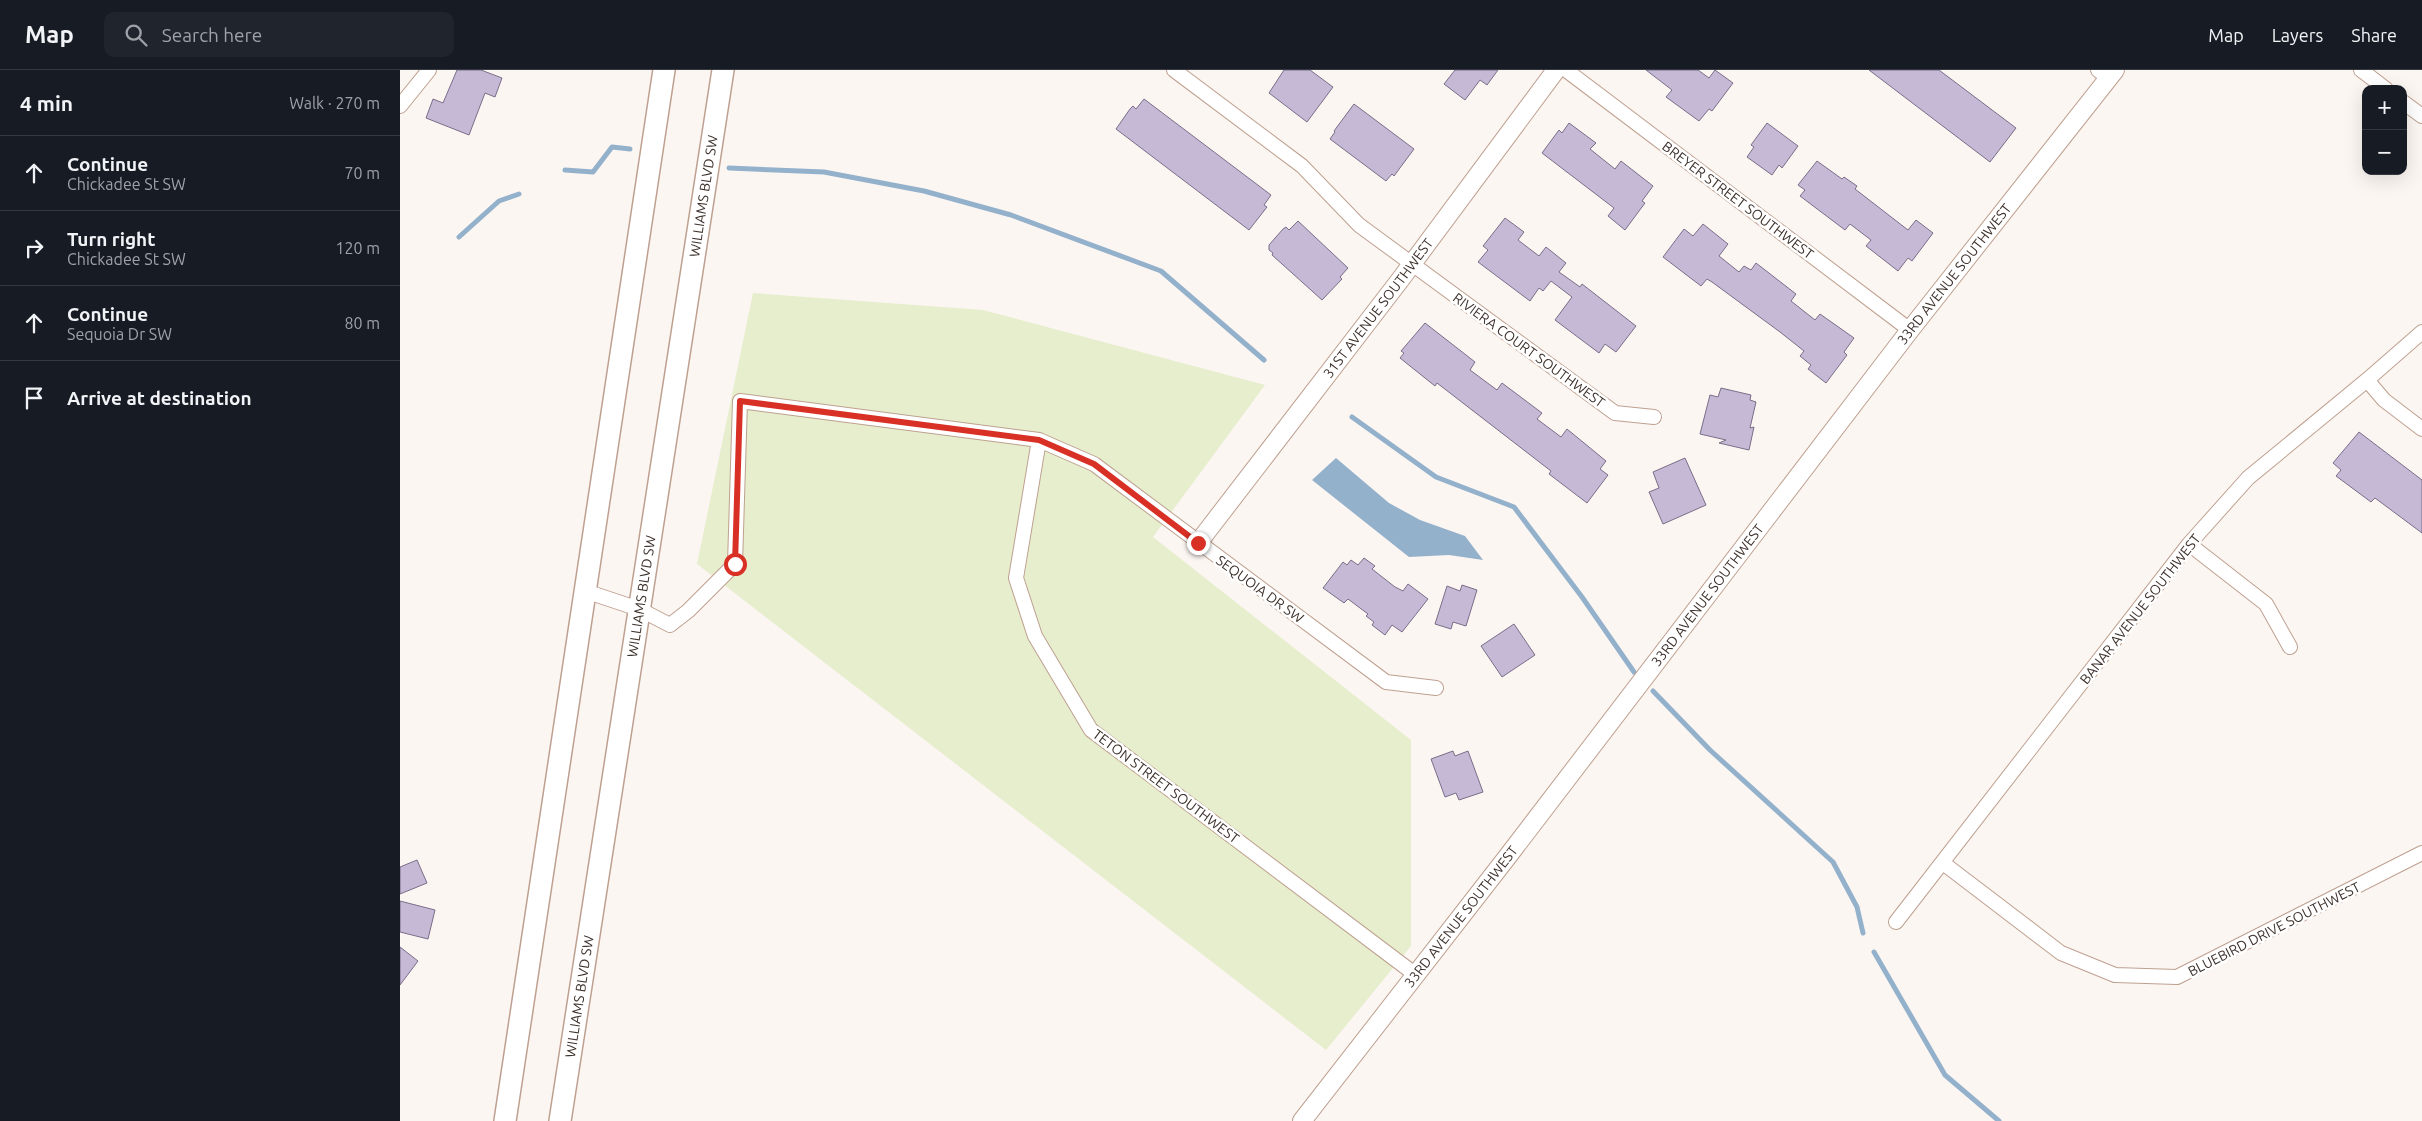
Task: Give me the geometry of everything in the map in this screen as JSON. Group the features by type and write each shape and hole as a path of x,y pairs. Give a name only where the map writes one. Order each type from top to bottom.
{"main road":[{"path":"505,1121 664,70"},
{"name":"WILLIAMS BLVD SW","path":"560,1121 723,70"}],"street":[{"path":"400,106 429,70"},
{"name":"RIVIERA COURT SOUTHWEST","path":"1174,70 1302,166 1359,225 1615,414 1654,417"},
{"name":"31ST AVENUE SOUTHWEST","path":"1198,543 1412,264 1556,70"},
{"name":"BREYER STREET SOUTHWEST","path":"1566,70 1910,330"},
{"path":"2361,70 2381,85"},
{"name":"33RD AVENUE SOUTHWEST","path":"1302,1121 2107,73"},
{"path":"2407,105 2422,116"},
{"name":"BANAR AVENUE SOUTHWEST","path":"1896,922 1943,864 2189,544 2248,478 2422,332"},
{"path":"2367,380 2384,400 2422,429"},
{"name":"SEQUOIA DR SW","path":"639,609 670,625 688,611 735,564 740,401 1039,440 1094,464 1386,682 1436,688"},
{"name":"TETON STREET SOUTHWEST","path":"1039,440 1016,578 1035,636 1091,730 1416,975"},
{"path":"2189,544 2266,604 2290,647"},
{"path":"585,591 639,609"},
{"name":"BLUEBIRD DRIVE SOUTHWEST","path":"1943,864 2061,954 2115,975 2177,977 2422,853"}],"green space":[{"path":"753,293 983,310 1265,385 1153,537 1411,740 1411,946 1326,1050 697,564"}],"water":[{"path":"1336,458 1389,503 1420,520 1465,536 1483,560 1449,555 1409,557 1312,480"}],"building":[{"path":"457,70 481,70 502,78 495,97 485,93 469,135 426,118 433,99 443,103"},
{"path":"1284,70 1310,70 1333,87 1307,122 1269,93"},
{"path":"1455,70 1498,70 1487,85 1480,80 1465,100 1444,84"},
{"path":"1646,70 1698,70 1709,78 1715,70 1733,83 1712,111 1709,109 1699,121 1666,97 1672,90"},
{"path":"1869,70 1939,70 2016,128 1990,162"},
{"path":"1144,99 1271,195 1264,205 1267,207 1249,230 1116,129 1130,109 1133,106 1136,109"},
{"path":"1354,104 1414,149 1394,176 1392,174 1386,181 1330,139"},
{"path":"1569,123 1596,143 1590,149 1615,169 1621,161 1653,186 1642,201 1645,203 1625,230 1608,216 1614,208 1542,153 1559,130 1562,133"},
{"path":"1767,123 1798,146 1782,168 1779,165 1772,175 1747,157 1754,147 1751,145"},
{"path":"1817,161 1842,179 1844,177 1857,186 1855,189 1908,230 1916,220 1933,233 1912,261 1908,258 1898,271 1866,246 1871,240 1850,224 1845,230 1800,196 1805,190 1798,185"},
{"path":"1505,218 1524,232 1518,240 1539,256 1546,247 1566,263 1559,272 1580,287 1582,284 1636,326 1616,352 1605,344 1599,353 1555,320 1572,297 1551,281 1543,291 1539,288 1530,301 1478,262 1488,250 1483,246"},
{"path":"1298,221 1348,268 1340,277 1342,279 1322,300 1272,255 1273,253 1269,250 1269,245 1283,229 1286,227 1289,230"},
{"path":"1703,224 1728,244 1719,256 1739,272 1744,266 1751,270 1756,263 1796,294 1791,301 1815,320 1820,314 1854,338 1844,352 1847,355 1826,383 1808,369 1811,365 1800,356 1804,351 1780,332 1712,282 1707,279 1701,286 1663,257 1684,229 1693,236"},
{"path":"1425,323 1475,362 1470,370 1497,390 1502,383 1542,413 1537,419 1561,437 1567,429 1606,461 1600,469 1608,475 1587,503 1549,474 1551,471 1437,383 1435,386 1400,358 1404,353 1401,351"},
{"path":"1721,388 1751,395 1750,400 1756,402 1750,428 1754,427 1749,450 1719,443 1726,440 1700,434 1710,395 1718,397"},
{"path":"2359,432 2422,480 2422,533 2375,498 2371,502 2336,476 2341,470 2333,463"},
{"path":"1685,458 1706,505 1663,524 1649,492 1659,488 1653,472"},
{"path":"1364,558 1375,566 1372,569 1395,587 1403,591 1408,584 1428,599 1402,632 1392,625 1385,635 1372,625 1374,622 1366,616 1368,614 1348,599 1344,603 1323,588 1343,562 1347,565 1351,560 1358,565"},
{"path":"1462,585 1477,590 1466,626 1453,622 1451,629 1435,624 1447,586 1460,591"},
{"path":"1514,624 1535,655 1502,677 1481,646"},
{"path":"1453,751 1455,756 1468,751 1483,792 1459,800 1456,793 1445,797 1431,759"},
{"path":"417,860 427,883 400,894 400,867"},
{"path":"400,901 435,910 428,939 400,932"},
{"path":"400,947 418,961 400,985"}],"waterway":[{"path":"565,170 593,172 612,147 630,149"},
{"path":"729,168 824,172 924,191 1011,215 1161,271 1264,360"},
{"path":"459,237 499,201 519,194"},
{"path":"1352,417 1436,477 1514,507 1582,597 1634,672"},
{"path":"1653,691 1710,750 1833,862 1857,907 1863,933"},
{"path":"1874,952 1945,1075 1999,1121"}],"route":[{"path":"735,564 740,401 1039,440 1094,464 1198,543"}]}
